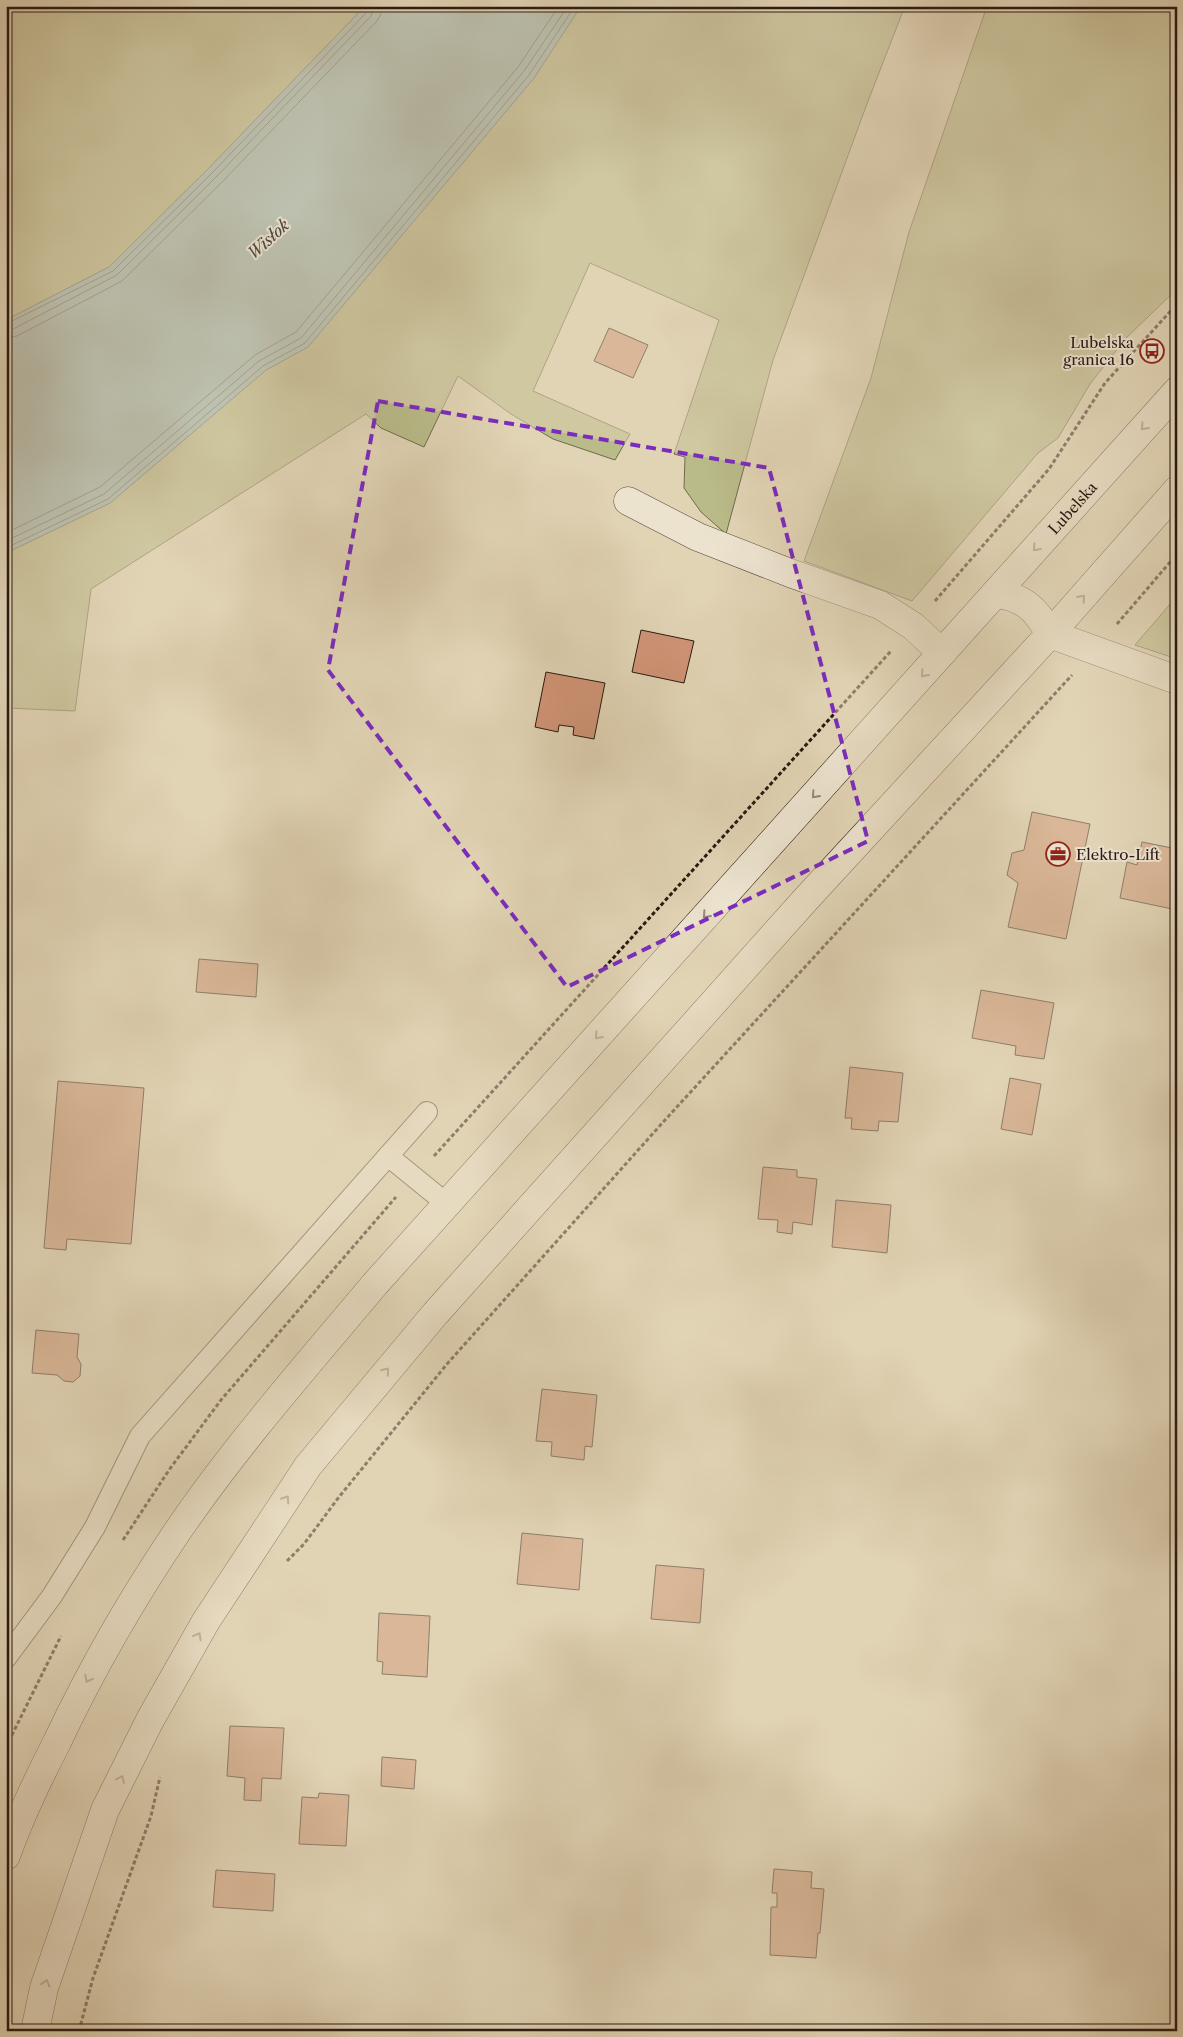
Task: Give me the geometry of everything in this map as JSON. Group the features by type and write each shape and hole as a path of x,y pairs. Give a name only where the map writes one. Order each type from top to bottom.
{"main road":[{"name":"Lubelska","path":"6,1856 12,1827 76,1700 111,1636 180,1528 254,1429 375,1284 1177,391"},
{"path":"35,2031 44,1988 105,1810 150,1720 206,1621 308,1466 435,1314 807,898 1050,634 1177,490"},
{"path":"628,501 698,536 790,573 880,605 913,626 942,654"},
{"path":"994,594 1007,595 1034,610 1041,617 1050,634 1177,680"}],"lane":[{"path":"6,1658 52,1596 95,1527 140,1436 427,1112"},
{"path":"388,1156 447,1204"}],"path":[{"path":"122,1543 169,1470 221,1400 414,1177 913,626 1049,469 1105,383 1177,304"},
{"path":"283,1564 304,1544 339,1497 447,1364 665,1120 1050,701 1177,554"},
{"path":"6,1747 64,1632"},
{"path":"79,2031 93,1978 151,1816 161,1773"}],"highlighted area":[{"path":"378,401 769,468 868,841 567,987 328,670"}],"green space":[{"path":"6,6 365,6 208,169 109,267 6,320"},
{"path":"581,6 905,6 773,360 726,534 701,512 684,488 685,457 674,454 719,320 590,263 533,391 630,434 615,460 553,439 511,414 458,376 424,447 381,428 366,414 91,589 75,711 6,708 6,553 110,503 266,370 308,347 534,78"},
{"path":"987,6 1177,6 1177,289 1126,338 1090,384 1058,438 1038,453 912,601 804,561 871,378 909,232"},
{"path":"1177,596 1177,659 1135,645"}],"water":[{"name":"Wisłok","path":"365,6 581,6 534,78 308,347 266,370 110,503 6,553 6,320 109,267 208,169"}],"building":[{"path":"609,328 648,345 633,378 594,361"},
{"path":"641,630 694,641 684,683 632,672"},
{"path":"546,672 605,683 594,739 573,735 574,727 559,725 558,732 535,727"},
{"path":"1032,812 1090,824 1066,939 1008,927 1018,883 1007,875 1012,853 1024,850"},
{"path":"1142,842 1177,849 1177,910 1120,898 1127,862 1137,865"},
{"path":"199,959 258,964 256,997 196,992"},
{"path":"981,990 1054,1003 1044,1059 1015,1055 1016,1046 972,1038"},
{"path":"850,1067 903,1073 898,1122 879,1121 878,1131 851,1129 852,1118 845,1118"},
{"path":"1010,1078 1041,1084 1032,1135 1001,1129"},
{"path":"58,1081 144,1088 131,1244 67,1239 66,1250 44,1248"},
{"path":"763,1167 797,1170 797,1177 817,1179 812,1225 793,1222 792,1234 777,1232 778,1220 758,1219"},
{"path":"836,1200 891,1205 887,1253 832,1247"},
{"path":"36,1330 79,1334 77,1357 81,1364 80,1376 73,1382 64,1381 57,1375 32,1373"},
{"path":"542,1389 597,1395 592,1447 585,1446 584,1460 551,1456 552,1442 536,1441"},
{"path":"522,1533 583,1539 579,1590 517,1584"},
{"path":"656,1565 704,1569 700,1623 651,1619"},
{"path":"379,1613 430,1616 427,1677 382,1674 383,1662 377,1661"},
{"path":"230,1726 284,1728 281,1779 262,1778 261,1801 244,1800 245,1778 227,1776"},
{"path":"382,1757 416,1760 414,1789 381,1786"},
{"path":"319,1793 349,1795 346,1846 299,1844 302,1797 318,1798"},
{"path":"774,1869 812,1872 811,1888 824,1889 816,1958 770,1955 771,1907 777,1907 777,1893 772,1893"},
{"path":"216,1870 275,1874 273,1911 213,1907"},
{"path":"291,2026 331,2029 331,2031 290,2031"}],"place":[{"name":"Lubelska granica 16","path":"1152,351"},
{"name":"Elektro-Lift","path":"1058,854"}]}
